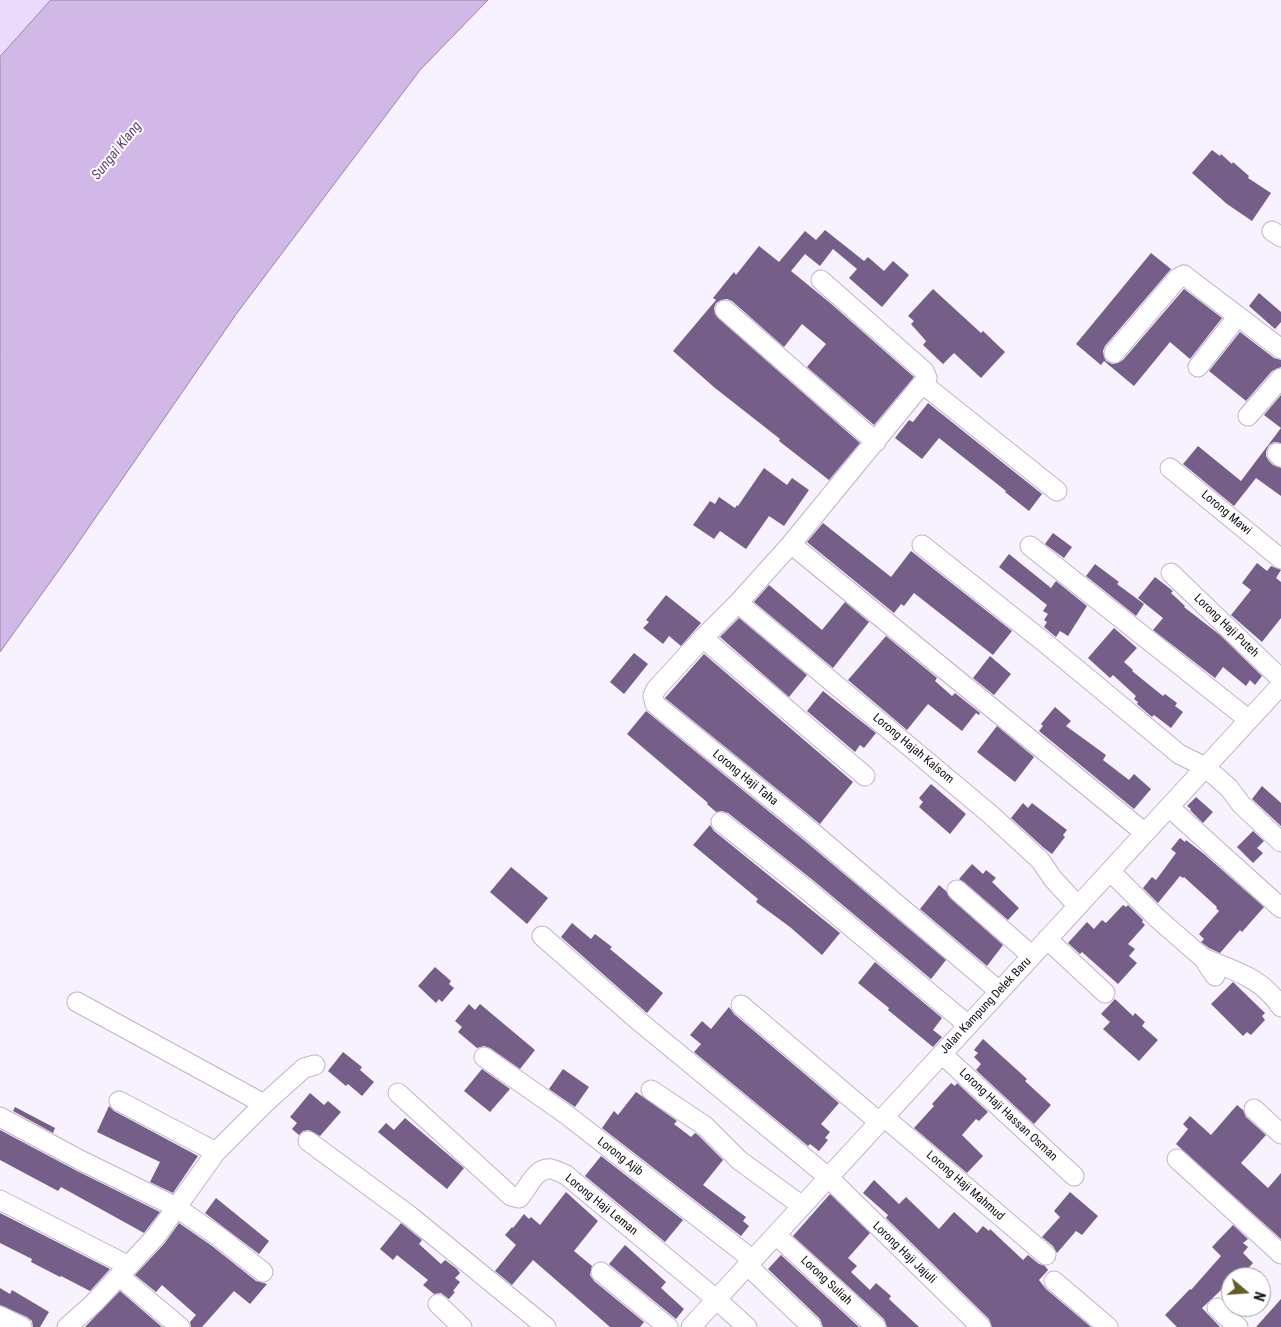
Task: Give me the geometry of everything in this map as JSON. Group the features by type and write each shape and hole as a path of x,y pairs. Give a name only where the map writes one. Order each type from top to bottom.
{"street":[{"path":"1114,353 1178,278 1184,276 1281,349"},
{"path":"821,280 924,371 927,378 923,384 1057,491"},
{"path":"725,310 876,442"},
{"path":"1198,367 1238,316"},
{"path":"1248,416 1281,378"},
{"name":"Lorong Haji Taha","path":"923,384 791,544 656,689 653,696 656,704 812,832 999,991"},
{"name":"Lorong Mawi","path":"1170,468 1281,559"},
{"path":"791,544 1145,833"},
{"path":"922,546 1044,642 1179,754 1205,767 1229,788 1241,804 1281,842"},
{"path":"1030,546 1249,720"},
{"name":"Lorong Haji Puteh","path":"1171,573 1281,678"},
{"name":"Lorong Hajah Kalsom","path":"738,603 991,815 1040,860 1053,879 1078,906"},
{"path":"703,638 865,776"},
{"name":"Jalan Kampung Delek Baru","path":"690,1327 1281,685"},
{"path":"1169,806 1281,908"},
{"path":"722,822 807,890 968,1025"},
{"path":"1110,870 1157,918 1203,958 1215,976"},
{"path":"957,890 1032,956"},
{"name":"Lorong Haji Jajuli","path":"542,936 640,1022 828,1178 981,1327"},
{"path":"1047,939 1105,993"},
{"path":"1203,958 1252,977 1273,994 1281,1007"},
{"path":"77,1002 264,1104"},
{"name":"Lorong Haji Mahmud","path":"741,1005 1046,1255"},
{"name":"Lorong Haji Hassan Osman","path":"942,1054 1074,1176"},
{"name":"Lorong Ajib","path":"484,1057 567,1115 750,1262 812,1327"},
{"path":"67,1327 94,1303 156,1236 216,1152 264,1104 304,1068 315,1065"},
{"path":"651,1090 706,1126 739,1160 802,1206"},
{"name":"Lorong Haji Leman","path":"398,1093 511,1196 519,1198 541,1171 550,1169 566,1175 716,1299"},
{"path":"119,1101 216,1152"},
{"path":"1254,1109 1281,1134"},
{"path":"0,1117 176,1207 219,1237 263,1272"},
{"path":"308,1141 410,1216 546,1327"},
{"path":"1177,1159 1281,1254"},
{"path":"0,1200 124,1271 180,1327"},
{"name":"Lorong Suliah","path":"776,1235 876,1327"},
{"path":"601,1272 668,1327"},
{"path":"1054,1280 1108,1327"},
{"path":"716,1299 746,1327"},
{"path":"438,1304 462,1327"},
{"path":"1217,1308 1238,1327"},
{"path":"0,1316 22,1327"}],"shaded area":[{"path":"0,0 51,0 0,57"}],"water":[{"name":"Sungai Klang","path":"51,0 488,0 420,70 237,313 69,556 0,652 0,57"}],"building":[{"path":"1212,150 1220,156 1221,154 1232,164 1233,162 1249,176 1248,178 1271,193 1252,221 1227,204 1192,173"},
{"path":"825,230 864,261 868,257 884,271 893,261 909,275 882,307 849,278 857,269 833,249 820,266 805,254 791,271 914,377 874,425 807,367 826,344 802,324 784,347 732,301 727,299 721,300 716,303 714,308 718,318 860,443 829,480 779,441 780,439 715,388 673,351 716,300 713,298 734,272 736,275 759,246 779,262 805,231 816,240"},
{"path":"1151,253 1171,269 1105,346 1103,351 1106,361 1112,364 1123,360 1184,289 1222,318 1190,359 1170,342 1134,386 1104,361 1101,365 1076,344"},
{"path":"933,289 981,333 983,331 1005,352 981,378 954,353 943,364 923,345 926,341 911,324 914,321 908,316"},
{"path":"1259,293 1281,312 1281,322 1275,329 1249,306"},
{"path":"1240,332 1274,358 1281,360 1281,367 1272,371 1246,401 1209,371"},
{"path":"1281,395 1281,428 1264,415"},
{"path":"928,403 1042,494 1029,511 939,438 922,459 895,438 909,420 913,422"},
{"path":"1281,428 1281,443 1274,442 1269,445 1266,456 1273,465 1281,468 1281,496 1256,478 1234,506 1183,464 1198,446 1241,481"},
{"path":"764,468 787,485 792,478 809,490 784,526 769,516 746,549 720,531 714,539 693,525 710,501 715,504 719,497 735,508 738,506"},
{"path":"823,523 891,577 911,551 1012,631 993,655 914,593 904,606 901,604 894,613 807,542"},
{"path":"1053,533 1072,547 1064,558 1045,544"},
{"path":"1009,554 1051,588 1056,581 1087,606 1068,636 1060,631 1056,637 1044,627 1047,622 1044,620 1048,614 1043,611 1047,605 999,567"},
{"path":"1257,563 1267,571 1271,566 1281,570 1276,578 1281,582 1281,618 1262,642 1231,615 1251,590 1242,583"},
{"path":"1095,564 1119,582 1117,584 1144,604 1136,616 1086,576"},
{"path":"1155,577 1173,591 1171,593 1184,607 1220,635 1262,676 1255,685 1250,680 1246,686 1223,667 1215,678 1153,630 1163,618 1138,598"},
{"path":"769,585 822,630 845,602 869,622 833,668 754,602"},
{"path":"666,595 701,623 681,646 669,636 663,644 643,628 649,622 646,620"},
{"path":"739,618 807,675 789,697 720,637"},
{"path":"1114,628 1137,648 1124,662 1132,671 1163,696 1165,694 1177,703 1175,706 1183,712 1171,728 1154,715 1152,717 1137,704 1138,702 1134,699 1136,696 1113,675 1110,678 1088,658"},
{"path":"886,636 937,678 935,681 952,696 955,693 980,713 979,715 976,713 962,731 928,704 907,730 848,680"},
{"path":"634,653 648,664 624,694 610,682"},
{"path":"704,654 853,782 820,824 665,698"},
{"path":"990,656 1011,674 994,695 973,678"},
{"path":"823,691 876,733 864,748 860,745 855,752 807,711"},
{"path":"1055,707 1071,721 1066,726 1106,755 1103,760 1129,780 1134,774 1151,789 1134,809 1039,731 1043,726 1041,724"},
{"path":"646,711 805,841 946,960 931,979 814,881 728,813 716,812 627,734"},
{"path":"997,726 1034,757 1015,782 977,752"},
{"path":"931,784 966,814 950,834 919,807 923,802 919,798"},
{"path":"1262,786 1281,803 1281,826 1252,799"},
{"path":"1196,797 1213,812 1203,823 1187,806"},
{"path":"1023,803 1028,808 1032,803 1067,830 1063,835 1065,837 1052,854 1011,818"},
{"path":"710,825 714,831 840,933 822,955 790,927 756,902 758,899 693,845"},
{"path":"1253,831 1264,841 1257,848 1263,853 1253,863 1237,847"},
{"path":"1180,838 1185,842 1186,840 1204,854 1264,907 1220,953 1201,942 1204,939 1199,934 1219,911 1184,877 1180,876 1158,903 1143,888 1152,877 1156,880 1176,853 1171,849"},
{"path":"972,864 983,874 986,870 996,878 992,882 1019,908 1008,920 959,879"},
{"path":"511,867 548,898 527,924 490,892"},
{"path":"939,885 950,898 1003,945 987,966 920,909"},
{"path":"1123,905 1126,907 1128,905 1143,920 1142,922 1145,925 1128,944 1135,949 1129,956 1137,963 1118,984 1082,952 1080,954 1068,943 1087,922 1094,929 1102,920 1106,923"},
{"path":"572,923 591,939 595,934 612,947 610,949 663,993 647,1013 561,937"},
{"path":"875,962 942,1018 933,1030 942,1037 933,1047 858,983"},
{"path":"435,967 451,981 449,984 454,988 442,1002 439,999 436,1003 418,986"},
{"path":"1233,982 1265,1013 1262,1016 1265,1020 1251,1035 1247,1032 1243,1036 1211,1004"},
{"path":"1115,999 1133,1016 1135,1013 1145,1022 1142,1026 1158,1040 1139,1061 1103,1029 1110,1022 1101,1014"},
{"path":"469,1004 475,1010 480,1004 535,1050 520,1069 490,1048 484,1046 477,1048 458,1032 462,1027 455,1021"},
{"path":"729,1007 734,1014 839,1103 821,1124 830,1132 825,1138 828,1140 819,1151 810,1144 808,1146 694,1052 701,1044 690,1035 702,1021 711,1029"},
{"path":"983,1039 1027,1079 1025,1081 1051,1105 1034,1124 976,1070 981,1064 974,1057 978,1053 974,1050"},
{"path":"343,1052 362,1067 360,1070 374,1082 362,1096 328,1071"},
{"path":"482,1069 510,1089 490,1112 464,1091"},
{"path":"563,1069 589,1087 575,1107 549,1089"},
{"path":"951,1083 955,1086 957,1083 988,1112 979,1121 976,1119 962,1135 983,1156 967,1173 914,1128"},
{"path":"636,1092 677,1121 674,1124 691,1137 695,1133 698,1135 723,1160 703,1185 746,1217 743,1221 749,1226 741,1236 602,1128 614,1111 618,1115"},
{"path":"310,1093 324,1105 328,1101 341,1112 320,1136 309,1130 303,1131 299,1135 292,1129 297,1123 290,1117"},
{"path":"1237,1105 1243,1110 1246,1117 1266,1135 1241,1163 1268,1188 1281,1173 1281,1239 1176,1144 1188,1129 1183,1124 1190,1116 1211,1135"},
{"path":"109,1106 114,1111 198,1156 173,1193 150,1182 160,1162 97,1132"},
{"path":"15,1107 55,1128 53,1133 13,1111"},
{"path":"405,1118 464,1168 447,1189 378,1132 386,1123 394,1130"},
{"path":"0,1130 160,1212 144,1233 61,1187 58,1191 0,1160"},
{"path":"601,1156 683,1220 665,1242 585,1176"},
{"path":"874,1180 899,1204 906,1197 939,1229 954,1212 977,1233 983,1226 989,1231 990,1229 1023,1260 1028,1255 1039,1264 1045,1266 1048,1270 1039,1280 1046,1289 1091,1327 992,1327 989,1319 886,1218 888,1215 863,1193"},
{"path":"566,1192 598,1221 574,1251 592,1266 590,1275 594,1281 644,1322 640,1327 610,1327 533,1260 512,1285 495,1271 516,1245 505,1235 512,1227 524,1214 540,1225"},
{"path":"1070,1192 1098,1216 1082,1235 1076,1231 1057,1253 1053,1246 1042,1237 1060,1217 1054,1211"},
{"path":"830,1194 870,1233 848,1258 857,1266 851,1272 870,1290 876,1283 891,1296 889,1299 919,1327 887,1327 884,1319 793,1236"},
{"path":"216,1198 269,1241 259,1254 205,1213"},
{"path":"0,1213 110,1269 90,1291 60,1277 31,1262 32,1259 0,1243"},
{"path":"179,1223 256,1281 267,1284 250,1304 234,1291 202,1327 191,1327 190,1322 196,1315 162,1285 156,1292 135,1275 164,1244"},
{"path":"401,1223 422,1240 419,1244 441,1264 445,1260 460,1273 455,1278 460,1282 449,1299 441,1293 434,1294 423,1285 428,1280 397,1255 393,1260 380,1249"},
{"path":"1233,1225 1248,1239 1243,1243 1248,1247 1243,1253 1253,1263 1249,1267 1221,1267 1221,1290 1202,1308 1220,1327 1177,1327 1165,1315 1191,1290 1221,1256 1212,1247"},
{"path":"625,1245 666,1282 661,1288 684,1309 676,1319 609,1264"},
{"path":"781,1255 859,1327 823,1327 820,1319 768,1269"},
{"path":"0,1288 10,1294 12,1290 49,1312 40,1327 33,1327 32,1321 27,1317 0,1305"},
{"path":"120,1291 162,1327 85,1327"},
{"path":"1281,1299 1281,1327 1256,1327 1265,1317 1271,1317 1271,1310"}]}
